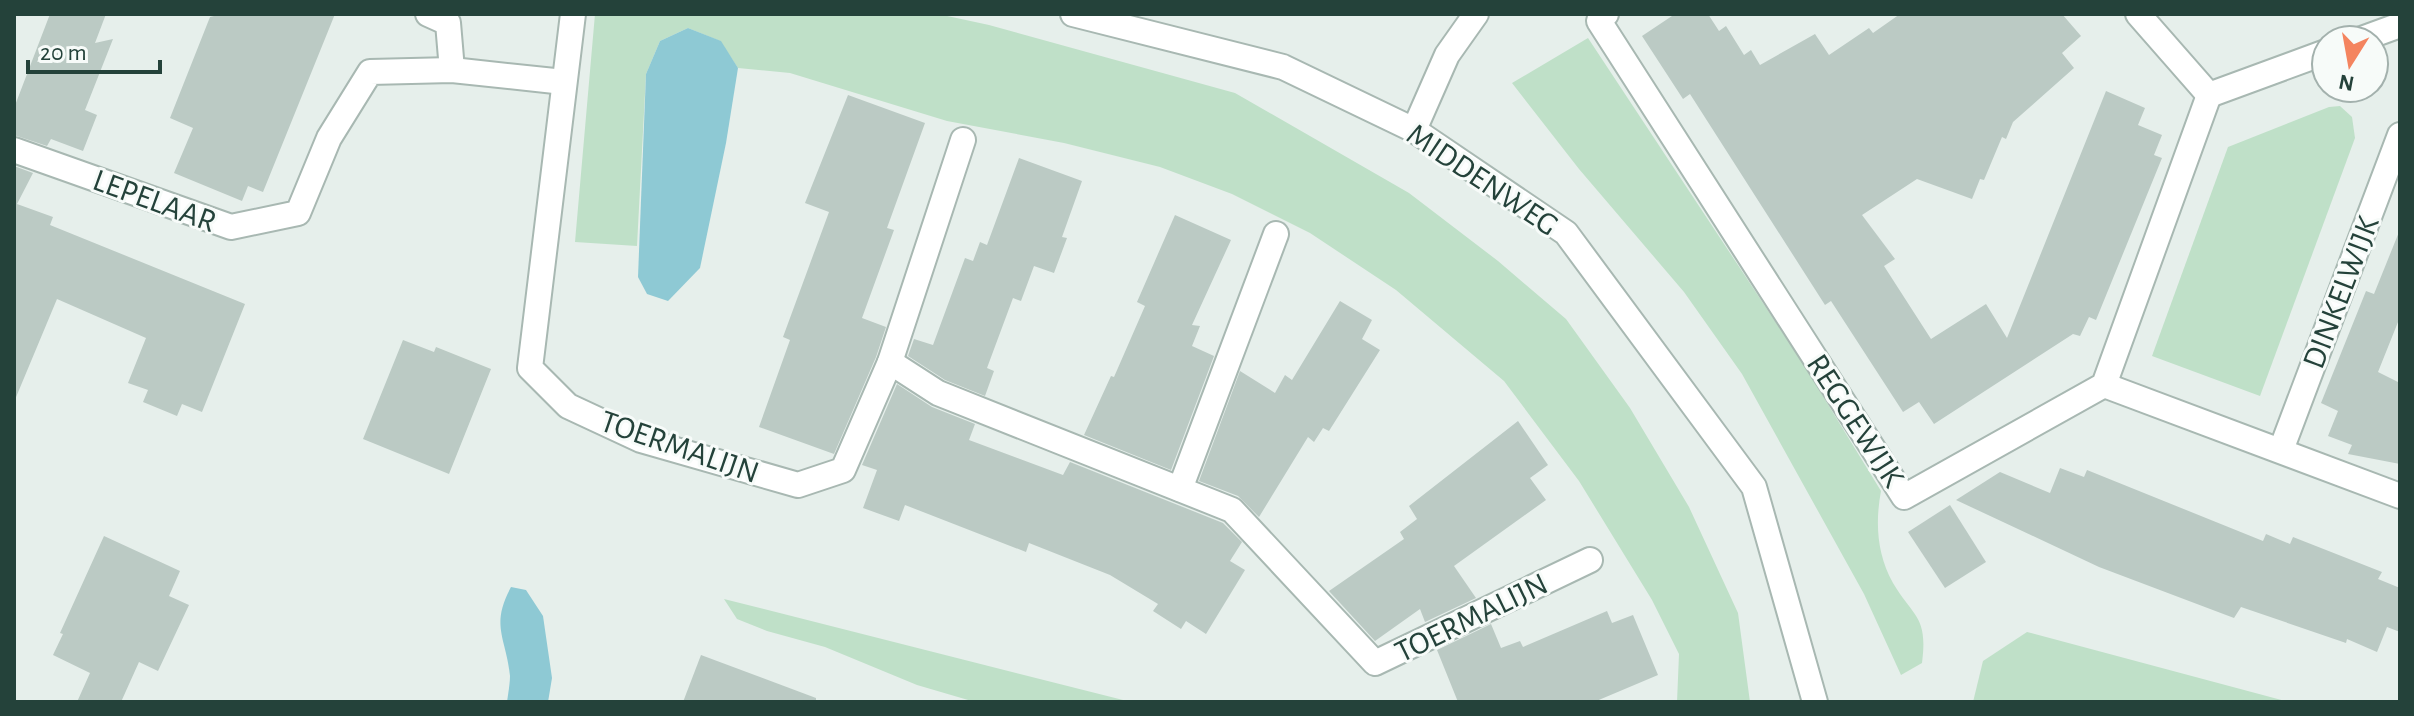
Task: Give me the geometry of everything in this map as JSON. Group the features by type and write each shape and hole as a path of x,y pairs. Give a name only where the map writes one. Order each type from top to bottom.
{"street":[{"path":"428,14 448,23 452,70"},
{"name":"TOERMALIJN","path":"573,14 530,368 568,406 641,440 798,485 843,470 890,362 963,140"},
{"name":"MIDDENWEG","path":"1073,14 1283,67 1414,130 1566,233 1754,487 1815,702"},
{"path":"1414,130 1447,55 1476,14"},
{"name":"REGGEWIJK","path":"1606,14 1599,21 1904,497 2104,385"},
{"path":"2138,14 2209,95"},
{"path":"2310,58 2209,95 2104,385 2400,496"},
{"name":"LEPELAAR","path":"14,150 231,227 298,213 329,138 370,72 452,70 564,82"},
{"name":"DINKELWIJK","path":"2281,450 2400,135"},
{"path":"1180,489 1276,234"},
{"name":"TOERMALIJN","path":"890,362 938,393 1232,510 1375,663 1590,560"}],"green space":[{"path":"595,14 938,14 989,25 1235,93 1409,193 1498,261 1566,319 1630,408 1689,507 1738,613 1750,702 1677,702 1679,654 1652,600 1579,481 1504,381 1396,290 1310,233 1232,194 1160,167 1064,143 947,121 790,73 738,68 720,41 688,28 660,41 646,74 637,246 575,242"},
{"path":"1588,38 1802,362 1881,491 1878,527 1884,561 1893,583 1918,618 1923,636 1922,663 1901,675 1864,594 1742,374 1684,292 1579,169 1512,83"},
{"path":"2340,106 2352,117 2355,138 2260,396 2152,356 2228,147 2329,107"},
{"path":"724,599 1131,702 975,702 917,685 825,647 737,619"},
{"path":"2027,632 2289,702 1973,702 1983,661"}],"water":[{"path":"688,28 721,41 738,68 700,268 668,301 647,294 638,277 646,74 660,41"},
{"path":"511,587 526,590 543,616 552,678 548,702 507,702 510,676 500,622"}],"building":[{"path":"50,14 106,14 95,43 113,39 85,110 97,115 83,151 51,139 47,146 14,135 14,108"},
{"path":"222,14 335,14 263,192 248,186 242,201 174,173 193,128 170,118 210,17"},
{"path":"1675,14 1708,14 1719,31 1726,26 1744,55 1751,50 1760,65 1815,34 1829,55 1869,28 1873,33 1900,14 2062,14 2081,36 2062,53 2074,68 2013,122 2006,139 2002,137 1984,180 1980,179 1972,199 1917,179 1862,215 1895,259 1884,266 1931,339 1986,304 2007,338 2106,91 2145,108 2138,125 2162,135 2154,155 2162,158 2096,320 2089,317 2080,336 2073,334 1934,424 1919,402 1903,412 1831,301 1825,305 1690,94 1683,99 1642,36"},
{"path":"848,95 925,123 887,228 894,230 862,318 886,327 834,454 759,427 790,340 783,337 829,212 805,203"},
{"path":"1019,158 1082,181 1062,237 1067,238 1054,273 1034,266 1021,301 1013,298 987,368 994,371 985,396 945,380 908,356 914,339 933,345 965,258 973,261 980,242 987,245"},
{"path":"14,166 33,173 17,204 53,217 50,225 245,304 202,412 182,404 177,416 143,402 148,390 128,383 146,338 57,299 14,402"},
{"path":"1175,215 1231,240 1192,325 1200,326 1192,346 1214,356 1171,470 1084,435 1145,306 1137,302"},
{"path":"2399,232 2400,317 2378,372 2400,383 2400,464 2348,454 2352,445 2328,436 2338,411 2321,403 2366,291 2374,294"},
{"path":"1340,301 1372,320 1362,339 1380,350 1329,431 1323,428 1314,442 1308,437 1259,517 1238,496 1199,481 1240,371 1275,393 1285,375 1292,380"},
{"path":"403,340 434,352 436,347 491,369 449,474 363,439"},
{"path":"897,384 932,407 975,424 969,440 1063,475 1070,462 1223,523 1242,542 1230,561 1245,570 1206,634 1186,621 1181,629 1153,611 1158,604 1110,575 1029,543 1026,552 905,505 899,521 863,508 877,470 862,465"},
{"path":"1518,421 1548,465 1530,478 1546,500 1454,566 1476,598 1425,622 1420,609 1375,641 1329,591 1404,539 1400,532 1417,519 1409,506"},
{"path":"2060,468 2084,477 2087,470 2263,541 2266,534 2290,544 2293,537 2382,572 2378,579 2400,588 2400,632 2387,627 2377,652 2347,639 2346,643 2241,607 2234,618 2099,567 1956,500 2000,472 2050,493"},
{"path":"1950,505 1986,562 1945,588 1908,532"},
{"path":"104,536 180,571 169,596 189,605 158,671 139,662 121,702 77,702 90,673 53,655"},
{"path":"1607,611 1612,623 1633,615 1658,675 1594,702 1458,702 1437,650 1491,624 1501,648 1520,641 1523,647"},
{"path":"701,655 816,698 816,702 683,702"}]}
